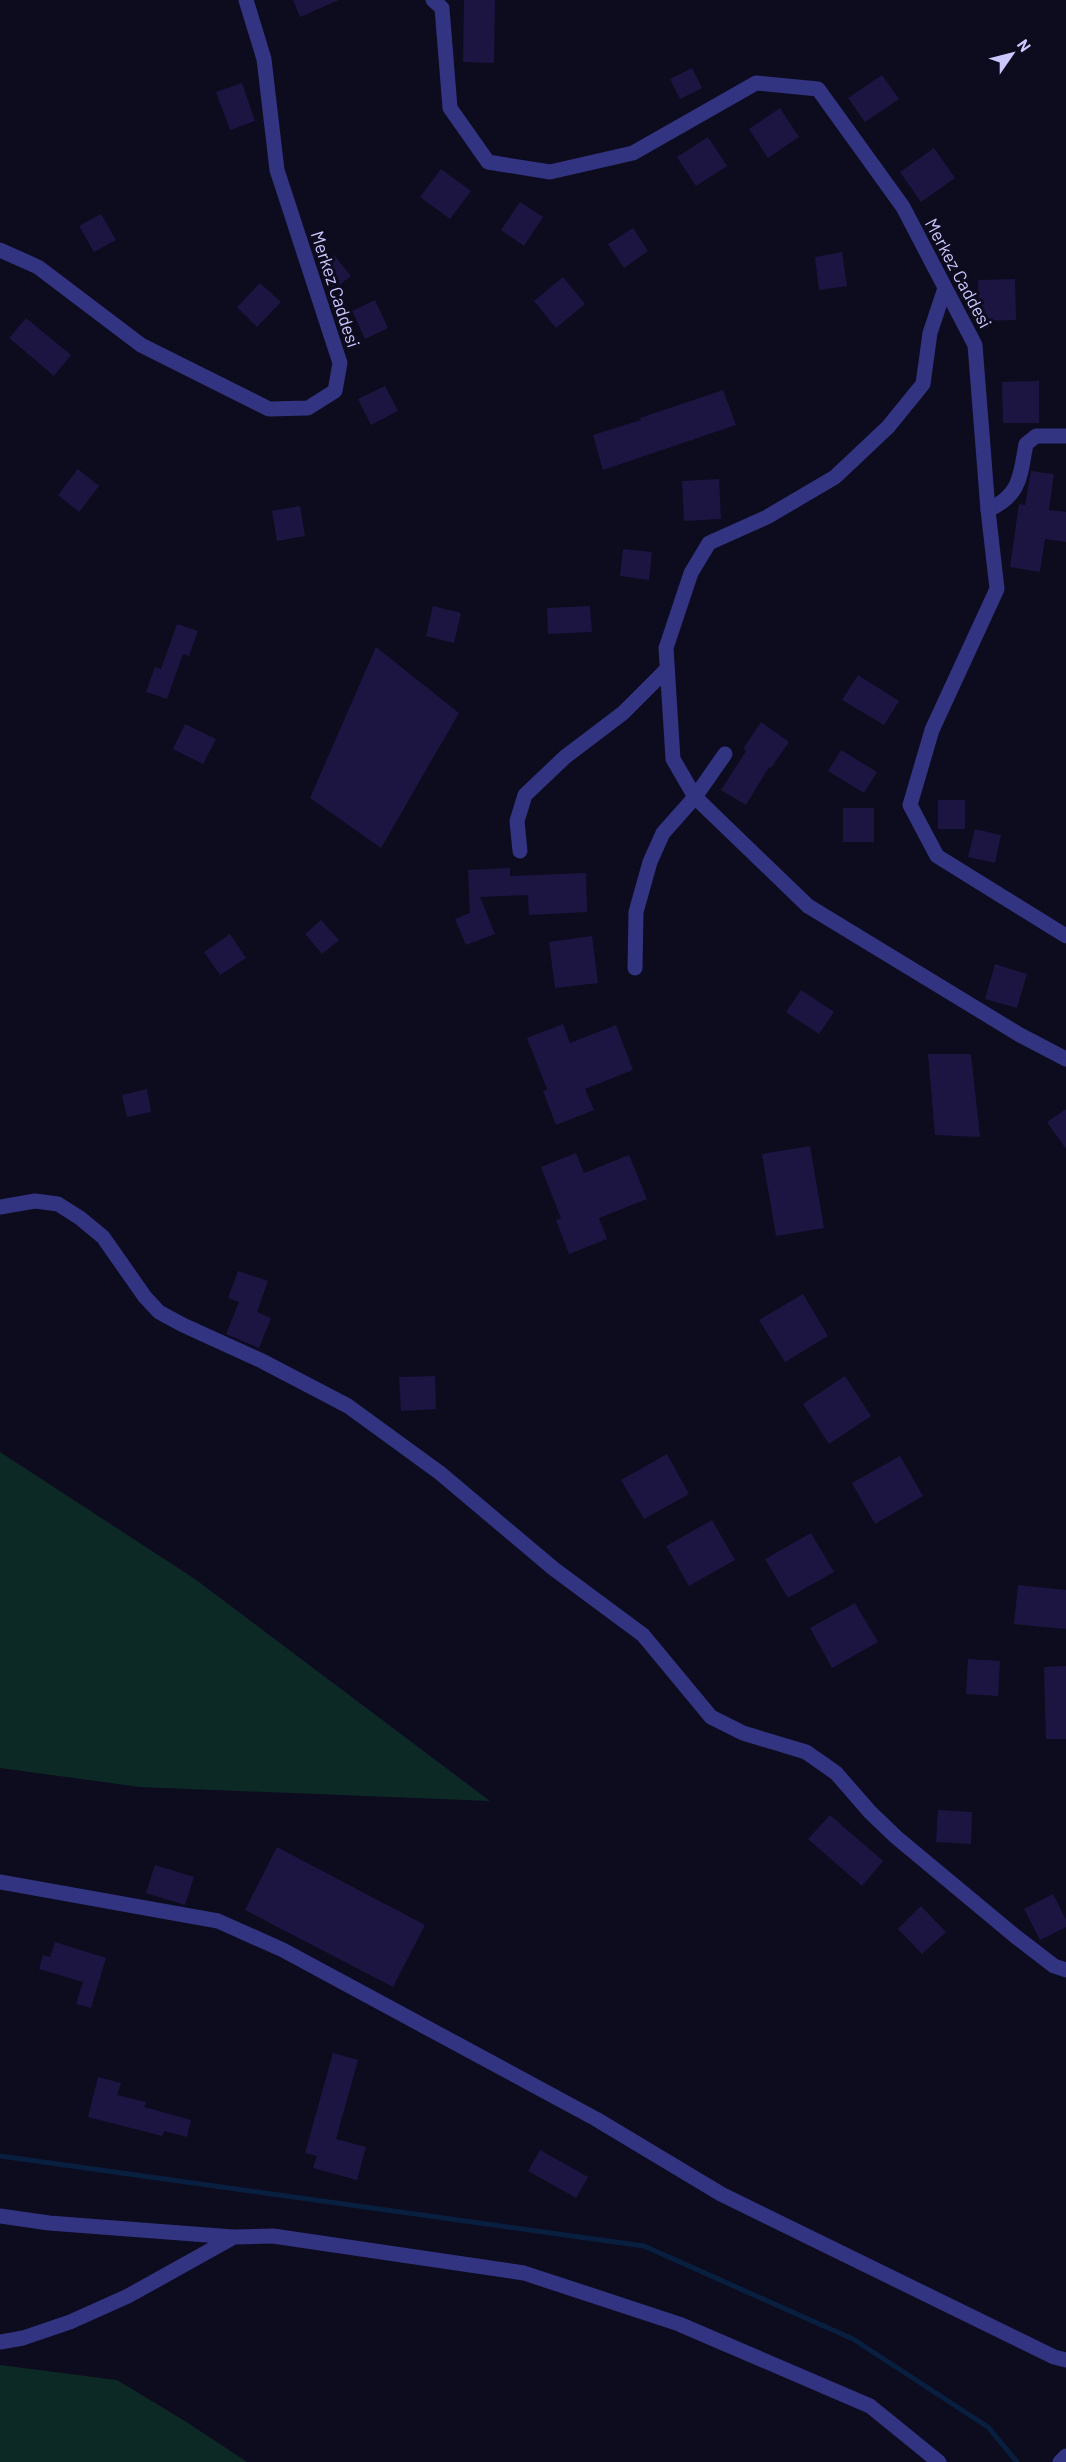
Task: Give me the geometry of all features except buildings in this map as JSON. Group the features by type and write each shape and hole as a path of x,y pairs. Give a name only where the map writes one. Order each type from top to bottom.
{"street":[{"name":"Merkez Caddesi","path":"0,250 38,267 141,345 269,409 308,408 335,392 340,363 277,170 264,59 246,0"},
{"name":"Merkez Caddesi","path":"434,0 442,8 450,108 488,162 550,172 633,153 756,83 818,89 903,207 975,345 988,510 998,590 932,730 910,805 937,856 1066,936"},
{"path":"945,288 930,333 923,384 888,427 835,477 767,517 709,543 690,573 666,648 673,759 694,797 808,906 1020,1035 1066,1059"},
{"path":"988,510 1003,503 1020,482 1026,444 1036,436 1066,436"},
{"path":"520,851 516,820 525,795 565,757 623,713 667,669"},
{"path":"635,968 636,912 650,862 663,832 694,797 725,754"},
{"path":"0,1207 35,1201 58,1204 103,1237 145,1297 159,1312 183,1326 262,1361 348,1406 440,1473 554,1569 642,1635 711,1717 743,1733 806,1752 836,1773 896,1837 1053,1966 1066,1970"},
{"path":"0,1882 218,1921 283,1950 596,2118 721,2194 1054,2357 1066,2360"},
{"path":"0,2216 49,2223 234,2237 273,2236 524,2272 679,2325 870,2406 939,2462"},
{"path":"0,2342 22,2338 70,2322 128,2296 234,2237"},
{"path":"1060,2462 1066,2456"}],"green space":[{"path":"0,1452 195,1579 490,1801 140,1787 0,1768"},
{"path":"0,2365 117,2380 247,2462 0,2462"}],"waterway":[{"path":"0,2156 644,2246 853,2339 988,2427 1017,2462"}]}
